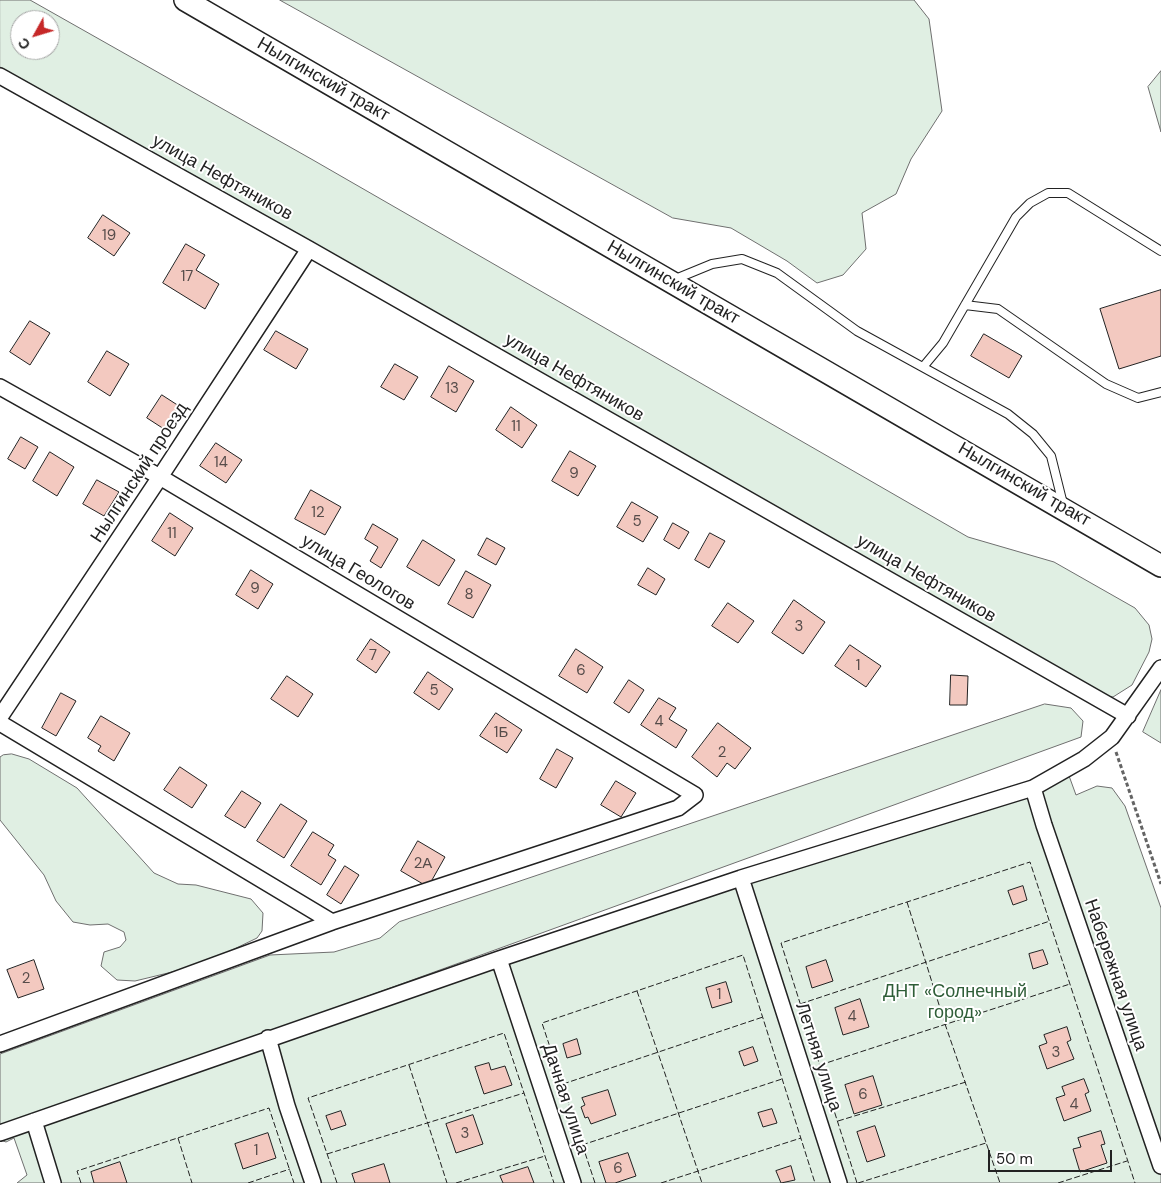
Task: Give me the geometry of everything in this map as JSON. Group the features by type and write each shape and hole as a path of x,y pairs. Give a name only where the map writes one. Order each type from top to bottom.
{"main road":[{"name":"Нылгинский тракт","path":"185,0 1064,508 1161,566"}],"street":[{"name":"улица Нефтяников","path":"0,76 310,249 1128,716"},
{"name":"Нылгинский проезд","path":"0,717 310,249"},
{"name":"улица Геологов","path":"0,387 160,477 695,795 678,808 332,922"},
{"path":"0,1133 268,1038 741,878 1033,788 1084,759 1112,737 1161,668"},
{"path":"0,723 332,922"},
{"name":"Набережная улица","path":"1033,788 1161,1166"},
{"name":"Летняя улица","path":"741,878 839,1183"},
{"path":"0,1044 332,922"},
{"name":"Дачная улица","path":"499,959 573,1183"},
{"path":"268,1038 287,1106 313,1183"},
{"path":"34,1121 53,1183"}],"lane":[{"path":"924,368 943,343 1016,217 1030,203 1048,193 1068,193 1161,251"},
{"path":"670,281 712,264 742,259 777,273 857,332 1008,414 1033,434 1051,456 1064,508"},
{"path":"965,305 998,309 1106,384 1138,398 1161,392"}],"path":[{"path":"1112,737 1161,884"}],"green space":[{"path":"0,0 30,0 48,10 10,10 10,60 60,60 60,17 313,160 968,537 1054,562 1135,608 1149,625 1152,639 1149,652 1132,685 1113,697 1095,694 0,67"},
{"path":"280,0 914,0 929,19 942,111 911,159 896,194 862,213 866,249 843,275 817,283 787,261 731,228 673,218"},
{"path":"1161,71 1161,132 1148,87"},
{"path":"1161,690 1161,743 1143,732"},
{"name":"ДНТ «Солнечный город»","path":"1045,704 1071,708 1083,721 1081,737 82,1100 1068,773 1076,795 1097,786 1112,788 1125,806 1161,908 1161,1183 17,1183 27,1175 14,1138 6,1142 0,1140 0,1054 270,955 334,952 380,938 399,922"},
{"path":"12,754 29,759 77,788 154,873 178,884 196,885 251,899 263,913 262,931 257,938 201,965 135,981 117,980 101,966 104,952 120,947 126,940 124,932 108,924 90,925 73,922 56,901 44,875 0,820 0,757"}],"building":[{"path":"103,215 130,233 114,256 88,238"},
{"path":"186,244 205,255 196,270 219,284 205,309 163,283"},
{"path":"1161,290 1161,356 1119,369 1100,309"},
{"path":"30,321 50,333 30,365 10,352"},
{"path":"276,331 308,349 296,369 264,350"},
{"path":"984,334 1022,356 1009,378 971,356"},
{"path":"107,351 129,364 110,396 88,382"},
{"path":"395,364 418,377 404,400 381,387"},
{"path":"449,366 474,381 456,412 431,397"},
{"path":"162,395 179,406 164,429 147,418"},
{"path":"511,407 537,425 522,448 496,430"},
{"path":"21,437 38,447 25,469 8,459"},
{"path":"216,443 242,460 226,483 200,466"},
{"path":"570,451 596,466 578,496 552,481"},
{"path":"50,452 74,467 57,496 33,481"},
{"path":"97,480 119,492 104,516 83,504"},
{"path":"311,490 341,507 325,535 295,519"},
{"path":"632,502 658,517 643,542 617,527"},
{"path":"170,513 193,528 175,556 152,541"},
{"path":"673,523 689,532 679,549 664,540"},
{"path":"373,524 398,539 381,568 370,561 378,547 365,539"},
{"path":"710,533 725,541 709,568 695,560"},
{"path":"487,538 505,548 496,565 478,555"},
{"path":"423,540 455,560 439,586 407,567"},
{"path":"648,568 665,579 656,595 638,585"},
{"path":"251,570 273,584 258,609 236,595"},
{"path":"466,571 491,585 473,618 448,604"},
{"path":"794,600 825,622 803,654 772,633"},
{"path":"728,603 754,621 738,643 712,626"},
{"path":"371,639 390,652 376,673 357,660"},
{"path":"850,645 881,666 866,687 835,666"},
{"path":"576,649 603,667 587,693 559,676"},
{"path":"428,672 453,689 439,710 414,693"},
{"path":"951,675 968,676 967,705 950,705"},
{"path":"287,676 313,694 298,717 271,699"},
{"path":"629,680 644,690 629,713 614,703"},
{"path":"61,693 76,701 56,736 42,728"},
{"path":"659,698 676,708 669,719 687,730 676,748 641,725"},
{"path":"496,713 522,730 507,753 480,736"},
{"path":"101,716 130,733 114,761 98,751 101,746 88,738"},
{"path":"718,723 751,748 735,769 727,763 717,777 692,757"},
{"path":"557,749 573,758 556,788 540,779"},
{"path":"180,767 207,785 192,808 164,790"},
{"path":"616,781 636,793 621,817 601,805"},
{"path":"242,791 261,803 245,828 225,816"},
{"path":"281,804 307,821 284,858 257,841"},
{"path":"313,832 334,845 328,855 336,860 321,885 291,866"},
{"path":"418,841 445,857 428,887 401,871"},
{"path":"345,866 359,875 341,904 327,895"},
{"path":"1023,886 1027,900 1013,905 1008,891"},
{"path":"1043,950 1048,964 1033,969 1029,954"},
{"path":"34,960 44,989 18,998 7,970"},
{"path":"826,960 833,981 812,988 806,967"},
{"path":"726,982 732,1002 712,1008 706,988"},
{"path":"860,999 869,1027 843,1035 835,1008"},
{"path":"1067,1027 1071,1040 1067,1042 1074,1059 1047,1069 1039,1046 1047,1043 1044,1035"},
{"path":"577,1039 581,1054 567,1058 563,1044"},
{"path":"753,1047 758,1061 744,1066 739,1052"},
{"path":"489,1063 491,1070 505,1066 512,1085 484,1094 475,1067"},
{"path":"873,1076 882,1105 854,1114 845,1085"},
{"path":"1084,1079 1089,1092 1085,1094 1091,1111 1064,1121 1056,1098 1065,1095 1062,1087"},
{"path":"608,1090 616,1115 591,1124 588,1117 585,1118 581,1107 585,1105 582,1098"},
{"path":"772,1109 777,1123 763,1127 758,1113"},
{"path":"341,1111 346,1125 331,1130 326,1116"},
{"path":"473,1115 483,1144 456,1153 446,1124"},
{"path":"875,1126 885,1156 867,1162 857,1132"},
{"path":"1101,1131 1105,1144 1101,1145 1107,1163 1080,1172 1073,1149 1081,1147 1078,1138"},
{"path":"268,1133 276,1158 243,1169 235,1144"},
{"path":"628,1153 636,1176 615,1183 606,1183 599,1162"},
{"path":"120,1162 127,1183 94,1183 91,1172"},
{"path":"384,1164 390,1183 355,1183 352,1174"},
{"path":"791,1166 795,1180 781,1183 776,1171"},
{"path":"528,1167 534,1183 503,1183 500,1176"}],"fence":[{"path":"857,1183 781,943 1030,862 1135,1183"},
{"path":"907,902 945,1024 1000,1183"},
{"path":"800,1004 1050,921"},
{"path":"595,1183 542,1023 743,955 815,1183"},
{"path":"820,1065 1070,984"},
{"path":"637,991 702,1183"},
{"path":"563,1084 763,1017"},
{"path":"337,1183 308,1098 504,1033 554,1183"},
{"path":"409,1065 447,1183"},
{"path":"582,1145 782,1079"},
{"path":"838,1121 966,1082"},
{"path":"327,1154 524,1093"},
{"path":"81,1183 77,1171 269,1108 294,1183"},
{"path":"178,1138 192,1183"},
{"path":"661,1183 801,1138"},
{"path":"858,1183 986,1143"},
{"path":"456,1183 545,1156"},
{"path":"1058,1183 1127,1161"},
{"path":"248,1183 290,1169"}]}
